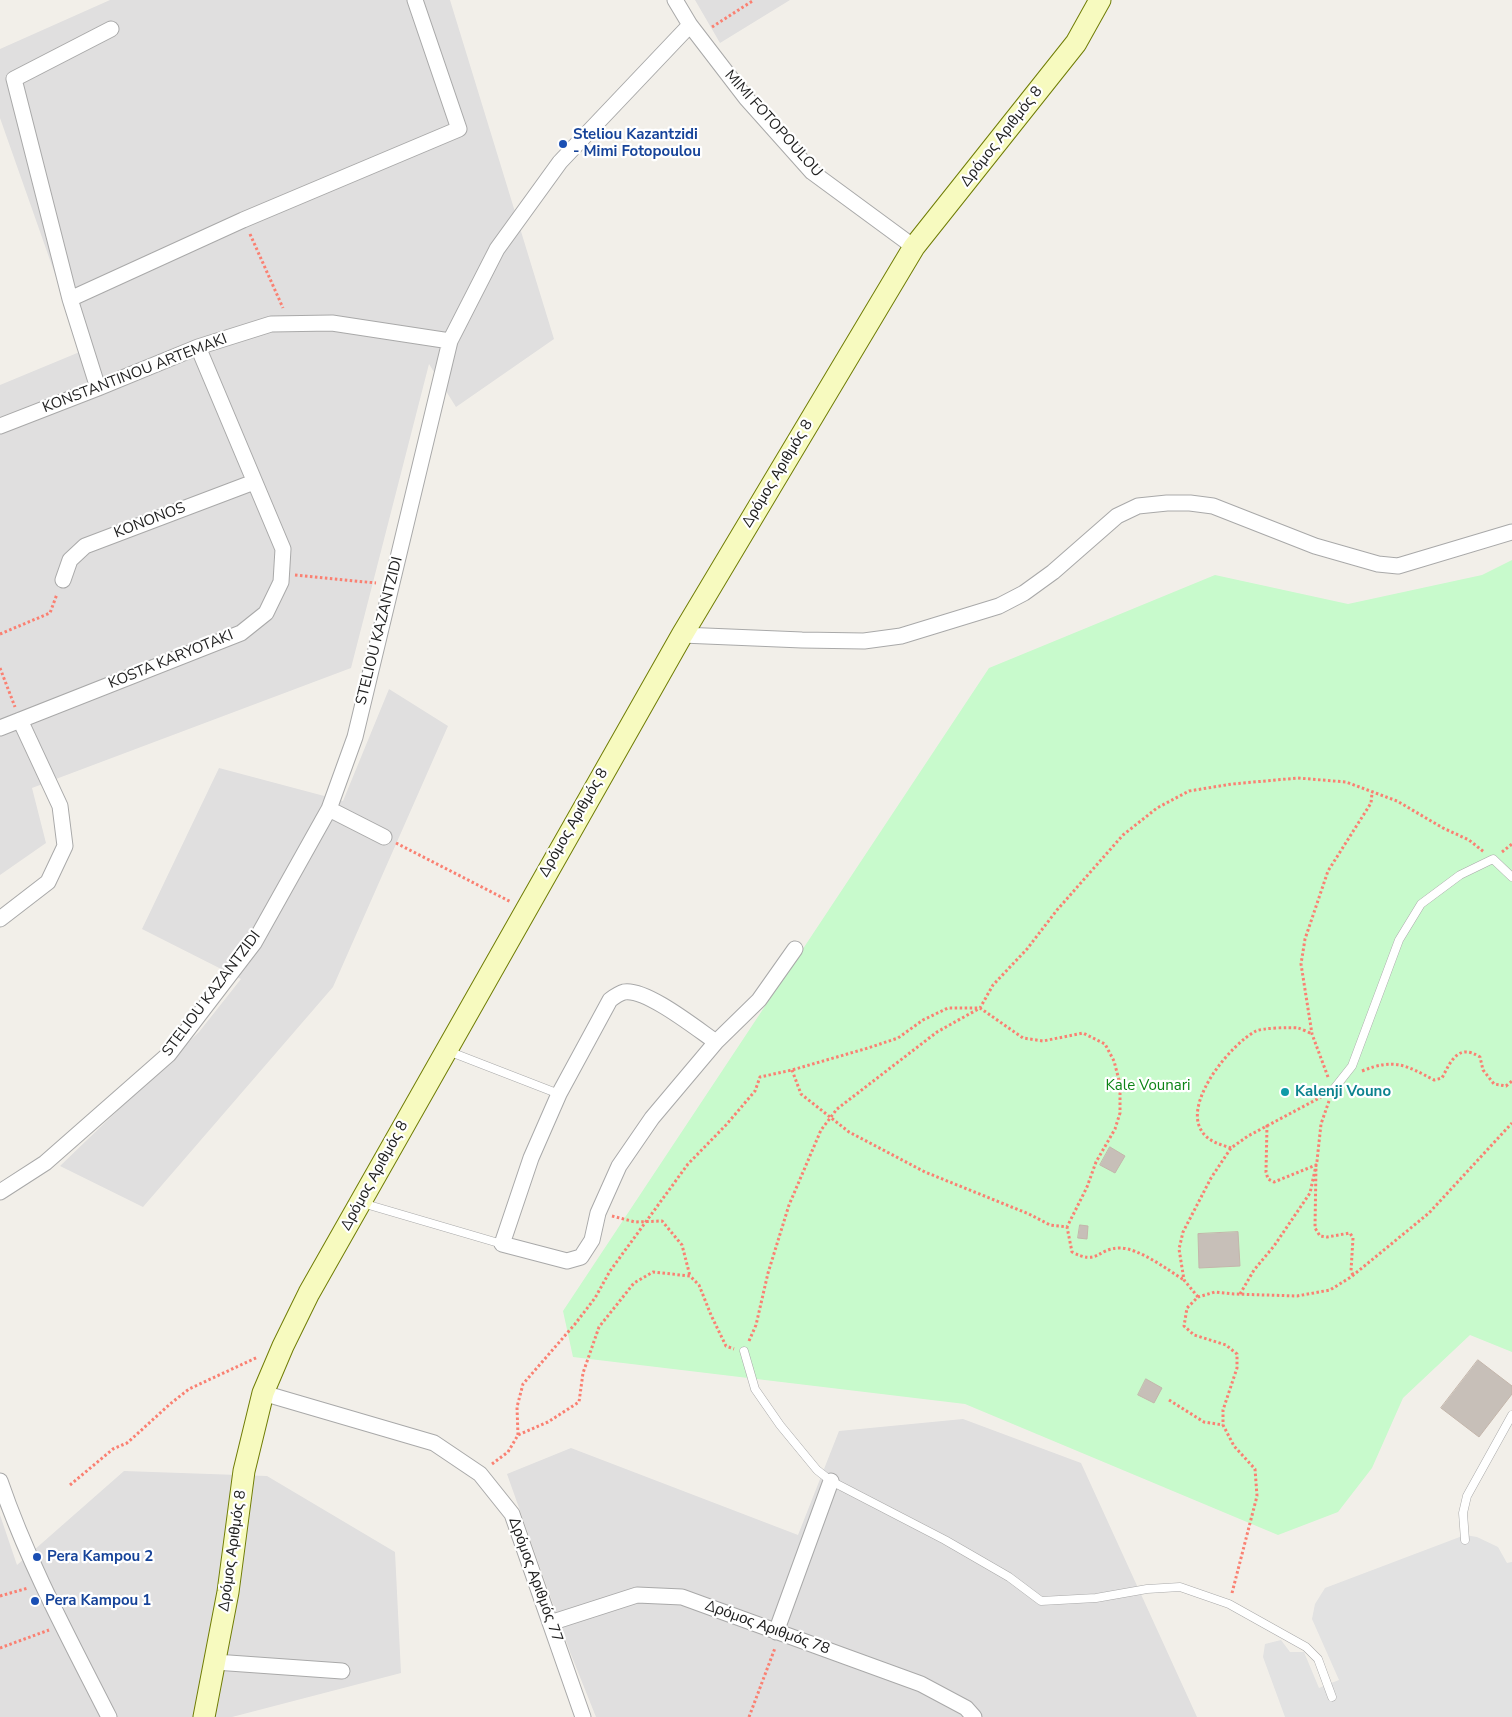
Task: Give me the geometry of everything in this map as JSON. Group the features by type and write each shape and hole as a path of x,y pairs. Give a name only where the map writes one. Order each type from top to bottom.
{"street":[{"path":"70,299 243,220 459,129 415,0"},
{"name":"MIMI FOTOPOULOU","path":"674,0 694,30 746,98 812,172 914,247"},
{"name":"Δρόμος Αριθμός 8","path":"204,1717 228,1592 244,1472 263,1393 309,1293 682,635 914,247 1076,43 1100,0"},
{"path":"98,388 70,299 14,79 111,30"},
{"name":"STELIOU KAZANTZIDI","path":"0,1192 45,1163 169,1054 254,943 329,809 355,737 450,341 498,250 560,162 694,30"},
{"name":"KONSTANTINOU ARTEMAKI","path":"0,426 198,347 271,324 332,324 450,341"},
{"name":"KOSTA KARYOTAKI","path":"0,728 241,632 266,613 281,582 283,549 198,347"},
{"name":"KONONOS","path":"63,580 70,560 85,546 254,482"},
{"path":"682,635 864,641 911,634 999,606 1024,593 1053,572 1117,516 1138,506 1190,503 1214,506 1315,546 1378,564 1398,566 1512,532"},
{"path":"0,918 48,882 65,846 60,806 20,720"},
{"path":"329,809 384,837"},
{"path":"716,1042 658,1002 639,994 624,992 610,1000 559,1094 530,1158 502,1244 567,1261 581,1257 592,1240 598,1213 619,1166 646,1126 716,1042 760,1000 795,949"},
{"name":"Δρόμος Αριθμός 77","path":"263,1393 434,1443 480,1474 512,1514 583,1717"},
{"path":"0,1481 42,1583 109,1717"},
{"path":"778,1632 831,1481"},
{"name":"Δρόμος Αριθμός 78","path":"550,1623 637,1595 682,1597 921,1684 966,1708 974,1717"},
{"path":"215,1662 342,1671"}],"lane":[{"path":"1333,1090 1352,1066 1399,940 1421,904 1460,875 1493,859 1512,877"},
{"path":"446,1050 559,1094"},
{"path":"360,1203 502,1244"},
{"path":"744,1351 755,1389 780,1425 817,1470 831,1481 1010,1577 1041,1601 1096,1598 1147,1589 1180,1587 1229,1604 1306,1647 1318,1659 1332,1698"},
{"path":"1465,1540 1463,1513 1467,1496 1512,1415"}],"path":[{"path":"694,30 754,0"},
{"path":"243,220 290,324"},
{"path":"282,573 391,585"},
{"path":"0,634 50,613 63,580"},
{"path":"0,668 20,720"},
{"path":"598,1213 635,1222 662,1221 682,1245 690,1276 699,1285 711,1316 726,1346 744,1351 756,1325 768,1273 788,1205 821,1130 837,1109 937,1032 980,1008 993,985 1123,835 1157,808 1189,791 1232,784 1298,778 1346,782 1397,801 1443,828 1469,840 1493,859"},
{"path":"1240,1294 1254,1270 1274,1246 1310,1193 1316,1165 1321,1124 1333,1090 1312,1034 1301,964 1304,938 1328,871 1370,803 1372,792"},
{"path":"384,837 525,909"},
{"path":"480,1474 508,1452 518,1435 516,1407 523,1384 595,1298 610,1271 688,1164 726,1125 755,1091 760,1077 792,1070 898,1038 923,1020 948,1008 980,1008 1024,1038 1043,1042 1082,1033 1105,1044 1114,1061 1120,1084 1120,1113 1115,1129 1096,1162 1087,1187 1067,1227 1072,1252 1083,1257 1096,1257 1106,1250 1121,1248 1135,1251 1184,1280 1198,1297"},
{"path":"1231,1148 1212,1142 1200,1128 1197,1112 1208,1080 1233,1048 1258,1030 1299,1028 1312,1034"},
{"path":"1345,1074 1360,1072 1377,1065 1394,1063 1413,1069 1434,1080 1442,1078 1453,1058 1461,1052 1471,1051 1480,1057 1483,1070 1494,1084 1506,1086 1512,1081"},
{"path":"792,1070 801,1094 849,1132 925,1172 1029,1214 1050,1225 1067,1227"},
{"path":"1184,1280 1179,1249 1183,1232 1211,1178 1231,1148 1267,1125 1333,1090"},
{"path":"1229,1604 1257,1496 1255,1469 1234,1446 1223,1425 1224,1410 1237,1368 1237,1354 1226,1345 1194,1335 1184,1326 1187,1308 1198,1297 1215,1292 1297,1296 1330,1290 1353,1275 1429,1213 1512,1123"},
{"path":"1267,1125 1266,1172 1268,1180 1274,1182 1316,1165"},
{"path":"1316,1165 1315,1228 1320,1236 1327,1237 1350,1233 1353,1238 1350,1271 1353,1275"},
{"path":"518,1435 548,1422 579,1402 583,1373 599,1327 634,1283 653,1272 690,1276"},
{"path":"70,1485 113,1449 127,1443 189,1389 283,1346"},
{"path":"1169,1400 1204,1422 1223,1425"},
{"path":"0,1596 42,1583"},
{"path":"0,1648 62,1626"},
{"path":"749,1717 778,1632"}],"shaded area":[{"path":"110,0 450,0 554,339 456,407 429,364 351,668 32,788 46,843 0,875 0,385 82,351 0,118 0,49"},
{"path":"695,0 790,0 720,43"},
{"path":"389,689 448,726 333,987 143,1207 60,1166 199,1032 241,979 142,929 219,768 343,801"},
{"path":"963,1419 1081,1463 1197,1717 596,1717 570,1652 507,1474 571,1448 798,1535 839,1431"},
{"path":"124,1471 267,1476 395,1552 401,1673 232,1717 0,1717 0,1515 17,1565"},
{"path":"1465,1535 1477,1537 1498,1547 1507,1563 1512,1562 1512,1717 1285,1717 1263,1657 1265,1644 1281,1640 1290,1652 1304,1652 1319,1688 1339,1680 1312,1619 1315,1604 1325,1588"}],"green space":[{"name":"Kale Vounari","path":"1512,560 1512,1352 1470,1335 1403,1398 1372,1468 1338,1512 1278,1535 965,1404 573,1357 563,1311 989,668 1215,575 1348,604 1482,575"}],"building":[{"path":"1110,1147 1125,1156 1115,1173 1100,1165"},
{"path":"1080,1225 1088,1226 1087,1239 1078,1238"},
{"path":"1238,1232 1240,1266 1199,1268 1198,1234"},
{"path":"1478,1360 1512,1386 1512,1394 1479,1437 1441,1408"},
{"path":"1146,1379 1162,1388 1154,1403 1138,1395"}],"place":[{"name":"Steliou Kazantzidi - Mimi Fotopoulou","path":"563,144"},
{"name":"Kalenji Vouno","path":"1285,1092"},
{"name":"Pera Kampou 2","path":"37,1557"},
{"name":"Pera Kampou 1","path":"35,1601"}]}
